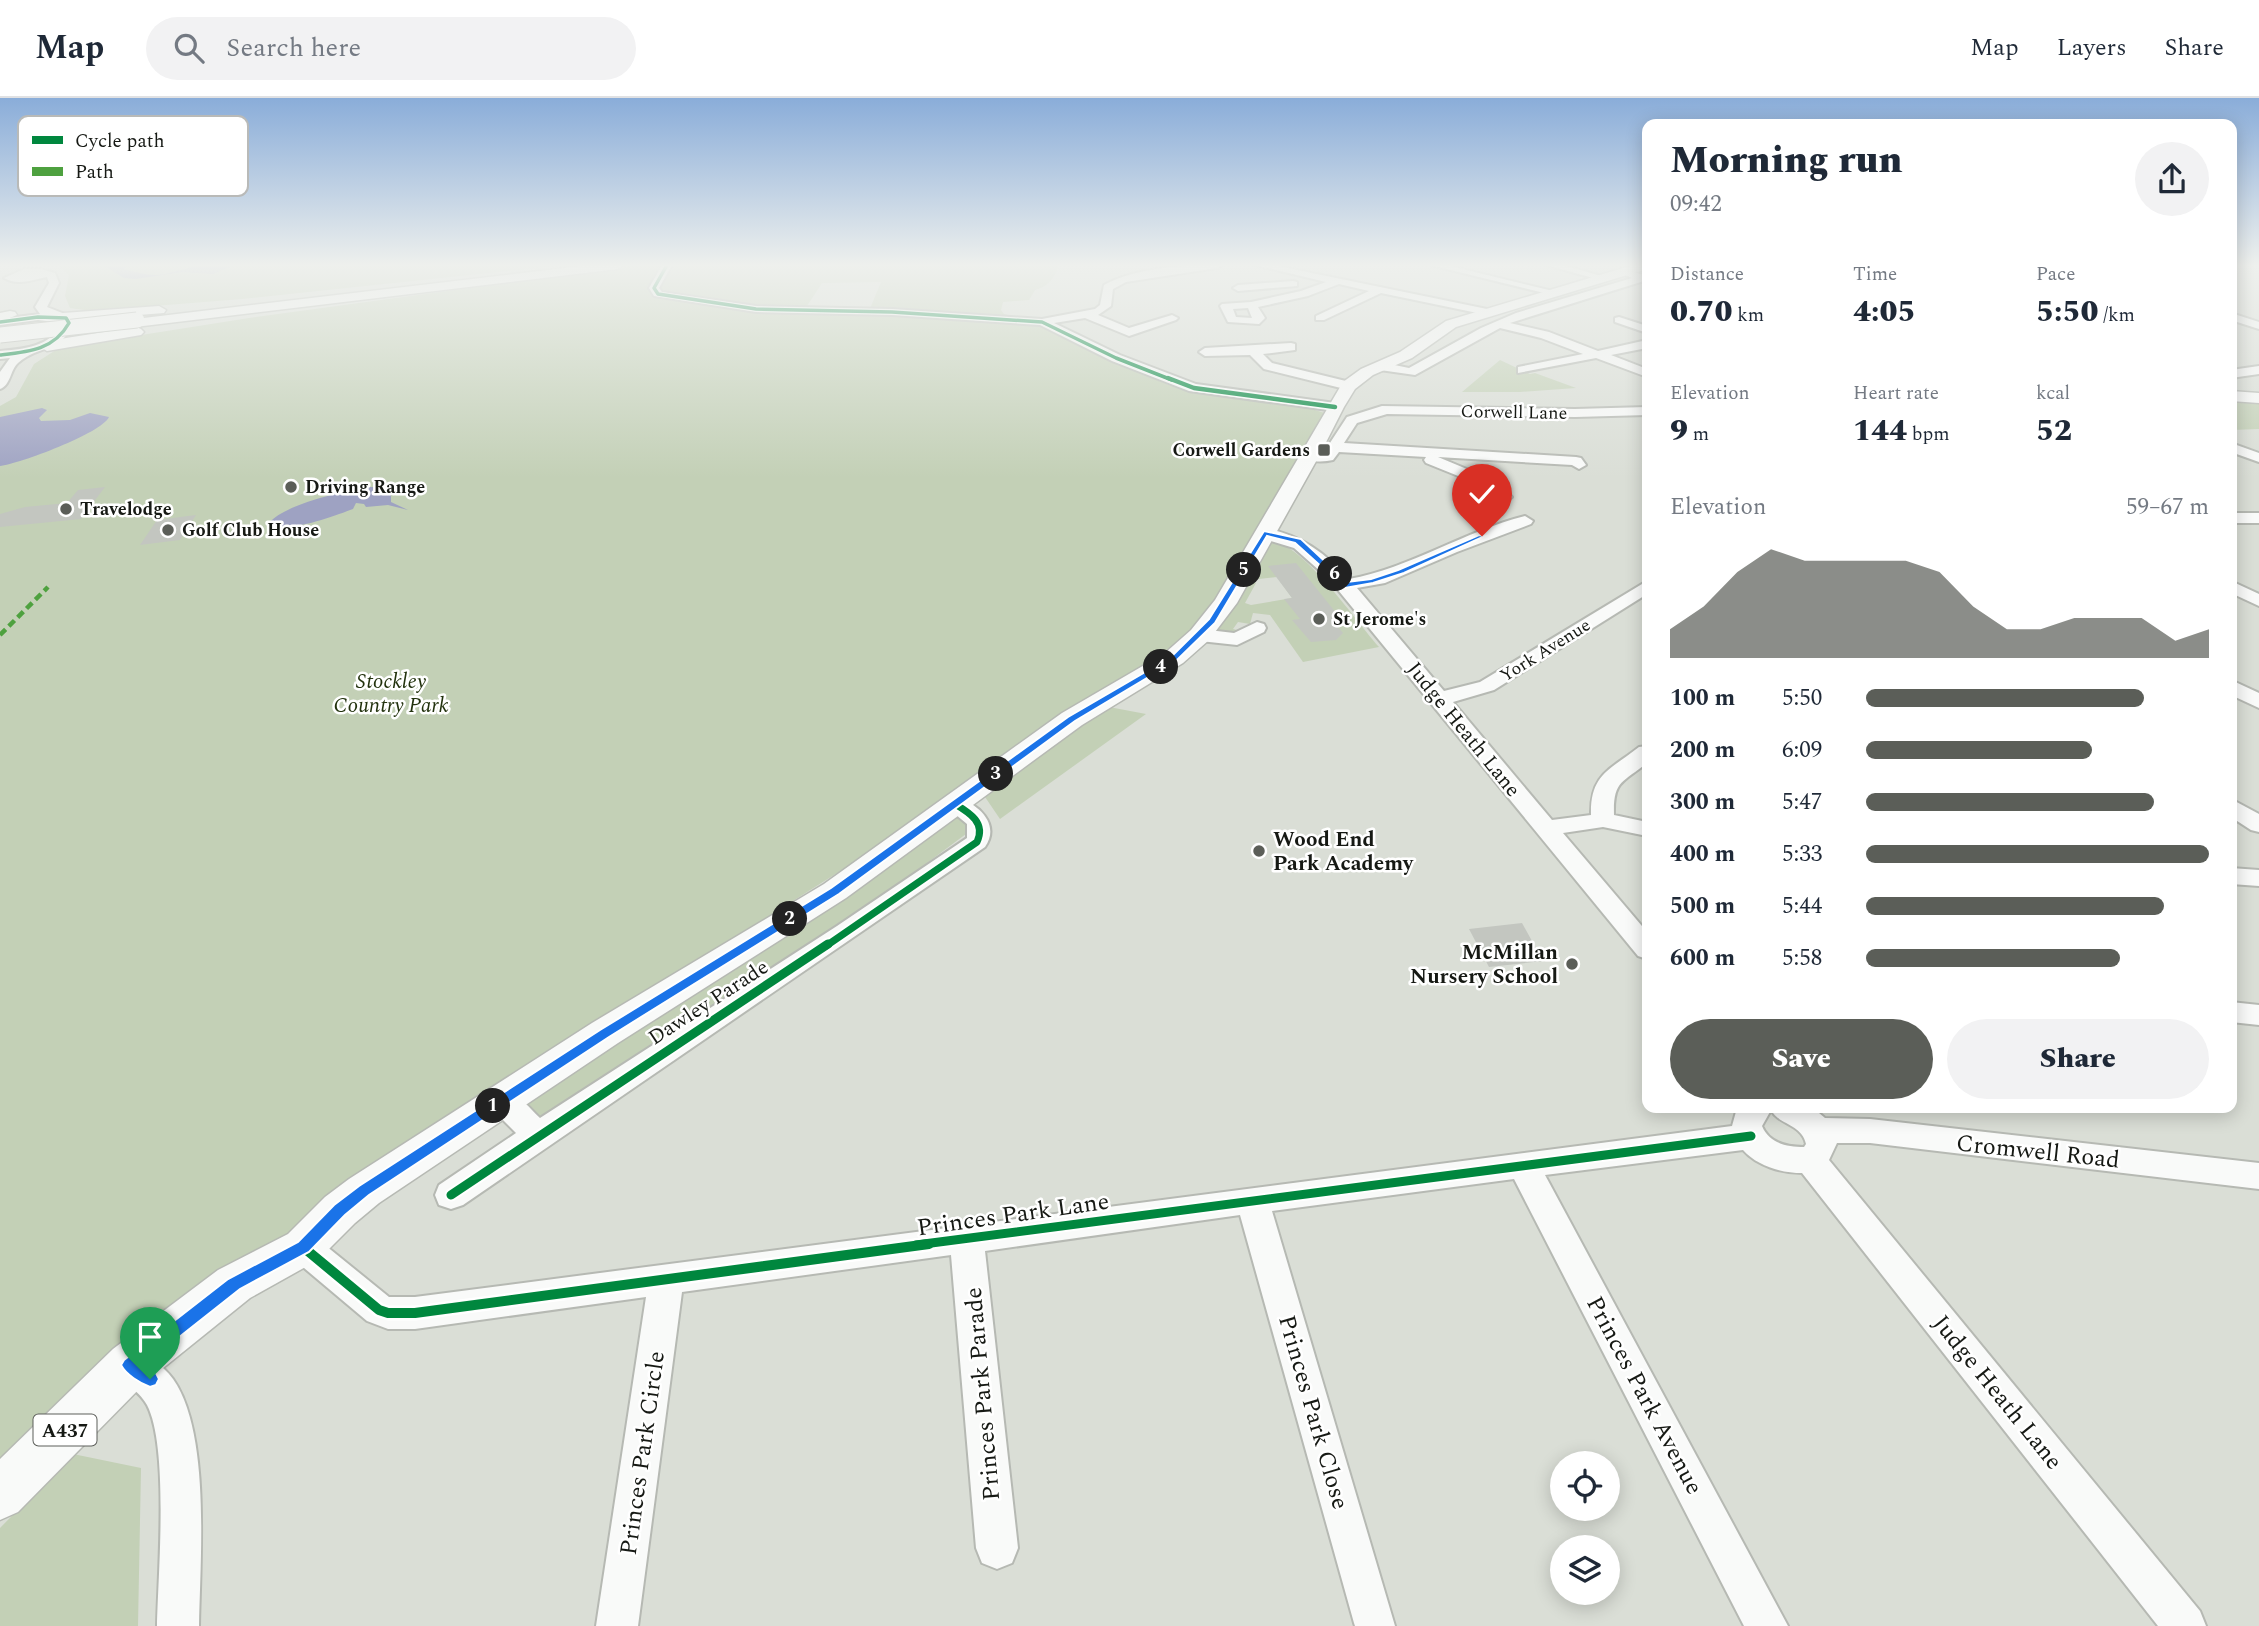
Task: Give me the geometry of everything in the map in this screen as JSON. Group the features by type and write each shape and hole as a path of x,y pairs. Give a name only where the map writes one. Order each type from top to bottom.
{"main road":[{"path":"43,347 114,336"},
{"name":"A437","path":"0,1494 130,1365 234,1284 303,1247 347,1203 502,1100 835,891 1072,719 1164,666 1200,635 1225,603 1349,386 1367,372 1406,355 1433,336"},
{"path":"2237,396 2259,398"}],"street":[{"path":"0,385 13,361 63,336"},
{"path":"1071,336 1116,358 1194,388 1335,407"},
{"path":"1549,336 1642,371"},
{"path":"1522,370 1642,345"},
{"path":"0,355 43,347"},
{"path":"1205,352 1291,347"},
{"path":"1253,351 1268,366 1349,386"},
{"path":"2237,373 2259,370"},
{"name":"Corwell Lane","path":"1334,447 1352,419 1381,413 1382,410 1642,413"},
{"path":"1311,456 1328,457 1334,447 1576,461 1579,465"},
{"path":"2237,449 2259,458"},
{"path":"1426,454 1431,460 1492,480 1504,497"},
{"path":"2237,460 2259,458"},
{"path":"1345,585 1379,579 1451,548 1520,526"},
{"name":"Judge Heath Lane","path":"1264,533 1298,541 1345,585 1642,944"},
{"name":"York Avenue","path":"1437,698 1468,693 1487,686 1642,589"},
{"path":"2237,589 2259,601"},
{"path":"1200,635 1237,639 1257,628"},
{"path":"2237,689 2259,702"},
{"path":"1603,820 1602,796 1605,785 1642,756"},
{"name":"Dawley Parade","path":"451,1195 537,1134 855,927 977,842 981,834 980,824 955,804"},
{"path":"2237,810 2259,825"},
{"path":"1544,828 1603,820 1642,828"},
{"path":"2237,876 2259,878"},
{"path":"2237,1013 2259,1015"},
{"path":"502,1100 537,1134"},
{"name":"Judge Heath Lane","path":"1796,1113 1803,1116 1813,1144 2186,1626"},
{"name":"Princes Park Lane","path":"303,1247 369,1304 388,1313 415,1313 1523,1165 1754,1122"},
{"name":"Cromwell Road","path":"1754,1122 1763,1149 1778,1157 1798,1161 1813,1144 1870,1131 2259,1175"},
{"name":"Princes Park Avenue","path":"1523,1165 1768,1626"},
{"name":"Princes Park Close","path":"1252,1200 1376,1623"},
{"name":"Princes Park Parade","path":"967,1240 997,1548"},
{"name":"Princes Park Circle","path":"617,1626 667,1279"},
{"path":"130,1365 150,1379 163,1397 170,1414 177,1478 177,1626"}],"green space":[{"name":"Stockley Country Park","path":"133,336 1063,336 1111,361 1169,385 1302,406 1331,415 1212,621 954,799 388,1157 0,1494 0,406 16,397 34,364 59,348"},
{"path":"1500,360 1530,374 1535,373 1576,388 1462,392"},
{"path":"2237,399 2259,400 2259,429 2237,430"},
{"path":"1276,542 1302,558 1331,588 1379,647 1303,662 1270,615 1253,613 1250,624 1238,622 1233,629 1240,631 1233,633 1224,633 1215,628 1267,545","holes":["1277,577 1292,598 1251,605 1245,603 1256,583 1250,580"]},
{"path":"1109,707 1146,714 1000,819 983,794 1051,740"},
{"path":"953,815 967,823 970,831 755,991 537,1134 502,1100"},
{"path":"73,1454 141,1468 138,1626 0,1626 0,1528"}],"water":[{"path":"42,408 47,410 39,418 41,421 70,420 90,413 109,417 103,424 76,439 41,454 0,466 0,417"},
{"path":"369,487 381,487 394,493 391,495 391,502 408,510 388,505 366,507 356,503 353,509 298,526 276,526 269,523 301,504"}],"building":[{"name":"Travelodge","path":"105,487 81,519 0,527 0,514 25,507 67,503 78,490"},
{"name":"Golf Club House","path":"196,515 180,540 140,545 157,520"},
{"path":"1296,563 1345,624 1337,626 1343,633 1336,640 1311,642 1292,620 1300,619 1284,599 1292,598 1268,566"},
{"path":"1522,923 1543,961 1489,967 1469,929"}],"marked path":[{"path":"0,635 48,587"}],"cycle path":[{"path":"0,355 31,351 49,345 60,336"},
{"path":"1071,336 1116,358 1194,388 1335,407"},
{"path":"451,1195 977,842 981,830 979,824 955,804"},
{"path":"303,1247 379,1310 388,1313 415,1313 1751,1136"}],"place":[{"name":"Corwell Gardens","path":"1324,450"},
{"name":"Driving Range","path":"291,487"},
{"name":"Travelodge","path":"66,509"},
{"name":"Golf Club House","path":"168,530"},
{"name":"St Jerome's","path":"1319,619"},
{"name":"Wood End Park Academy","path":"1259,851"},
{"name":"McMillan Nursery School","path":"1572,964"}],"route":[{"path":"150,1379 130,1365 234,1284 303,1247 347,1203 364,1191 605,1033 866,871 1072,719 1174,659 1200,635 1225,603 1264,533 1298,541 1345,585 1373,581 1401,571 1482,536"}]}
